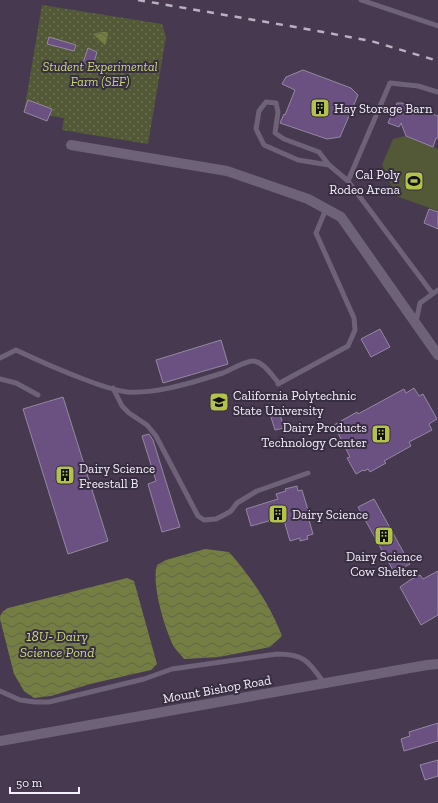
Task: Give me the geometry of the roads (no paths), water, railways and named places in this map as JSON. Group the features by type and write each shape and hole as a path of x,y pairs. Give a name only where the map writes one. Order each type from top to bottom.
{"street":[{"path":"71,145 227,171 308,199 341,217 438,355"},
{"name":"Mount Bishop Road","path":"0,741 438,664"}],"lane":[{"path":"361,0 438,26"},
{"path":"348,181 390,83 418,86 438,92"},
{"path":"329,164 298,160 264,144 256,129 259,111 266,102 276,103 278,112 275,133 284,139 320,152 329,164 348,181 432,293"},
{"path":"0,358 16,350 54,368 100,385 127,392 172,388 224,372 250,362 262,365 277,382 348,346 356,330 354,318 316,232 326,209"},
{"path":"416,323 420,303 438,290"},
{"path":"0,378 16,383 38,395"},
{"path":"113,388 122,406 129,413 147,425 156,436 198,516 204,520 216,519 226,514 237,503 257,491 308,473"},
{"path":"0,691 20,700 49,702 144,678 172,669 277,654 289,654 305,659 324,683"}],"water":[{"path":"107,32 108,35 105,45 93,34"},
{"path":"205,549 229,552 245,571 259,592 272,613 282,636 270,647 219,657 184,659 174,647 163,618 157,594 157,565 166,560"},
{"name":"18U- Dairy Science Pond","path":"127,578 134,581 157,664 151,670 90,684 51,696 34,698 24,691 14,674 0,619 2,612 8,608"}],"railway":[{"path":"138,0 371,41 438,61"}],"place":[{"name":"Hay Storage Barn","path":"320,108"},
{"name":"Cal Poly Rodeo Arena","path":"414,181"},
{"name":"California Polytechnic State University","path":"219,402"},
{"name":"Dairy Products Technology Center","path":"381,434"},
{"name":"Dairy Science Freestall B","path":"65,475"},
{"name":"Dairy Science","path":"278,514"},
{"name":"Dairy Science Cow Shelter","path":"384,536"}],"park label":[{"name":"Student Experimental Farm (SEF)","path":"100,74"}]}
